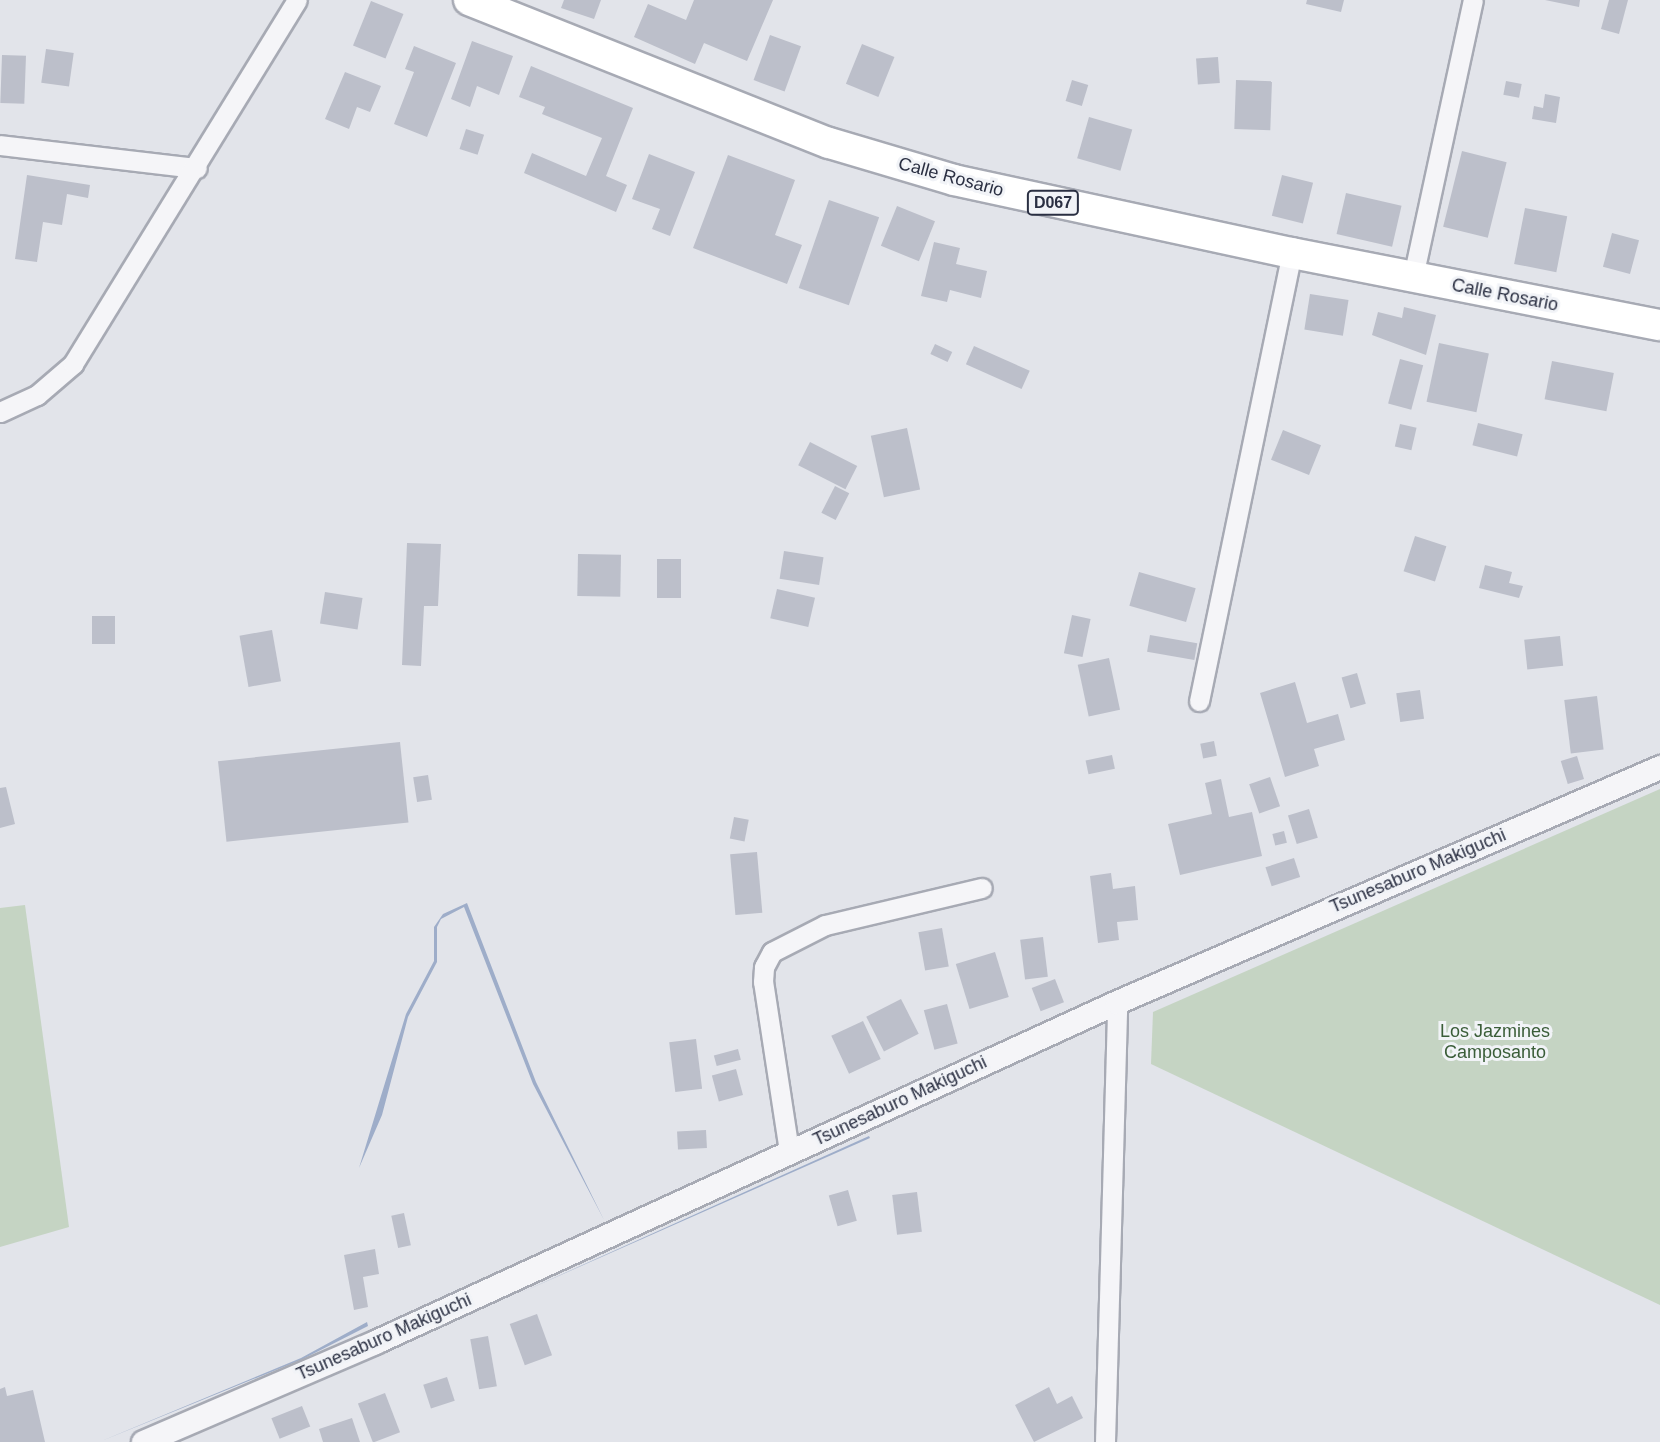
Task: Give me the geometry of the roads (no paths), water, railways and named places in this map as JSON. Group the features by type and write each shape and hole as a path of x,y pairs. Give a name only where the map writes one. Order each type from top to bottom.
{"main road":[{"name":"Calle Rosario","path":"469,0 829,143 1046,202 1660,325"}],"street":[{"path":"0,412 37,396 73,365 197,168 298,0"},
{"path":"1413,277 1473,0"},
{"path":"0,145 197,168"},
{"path":"1199,701 1292,253"},
{"name":"Tsunesaburo Makiguchi","path":"143,1442 375,1342 1117,1002 1660,767"},
{"path":"789,1151 763,982 764,967 772,952 825,925 982,888"},
{"path":"1105,1442 1117,1002"}],"water":[{"path":"467,903 536,1082 604,1220 533,1084 464,907 441,919 437,927 437,962 408,1017 382,1115 359,1168 406,1014 434,961 434,927 443,914"},
{"path":"869,1136 870,1138 518,1294"},
{"path":"367,1322 368,1326 303,1359 99,1442 301,1358"}],"park label":[{"name":"Los Jazmines Camposanto","path":"1495,1042"}]}
